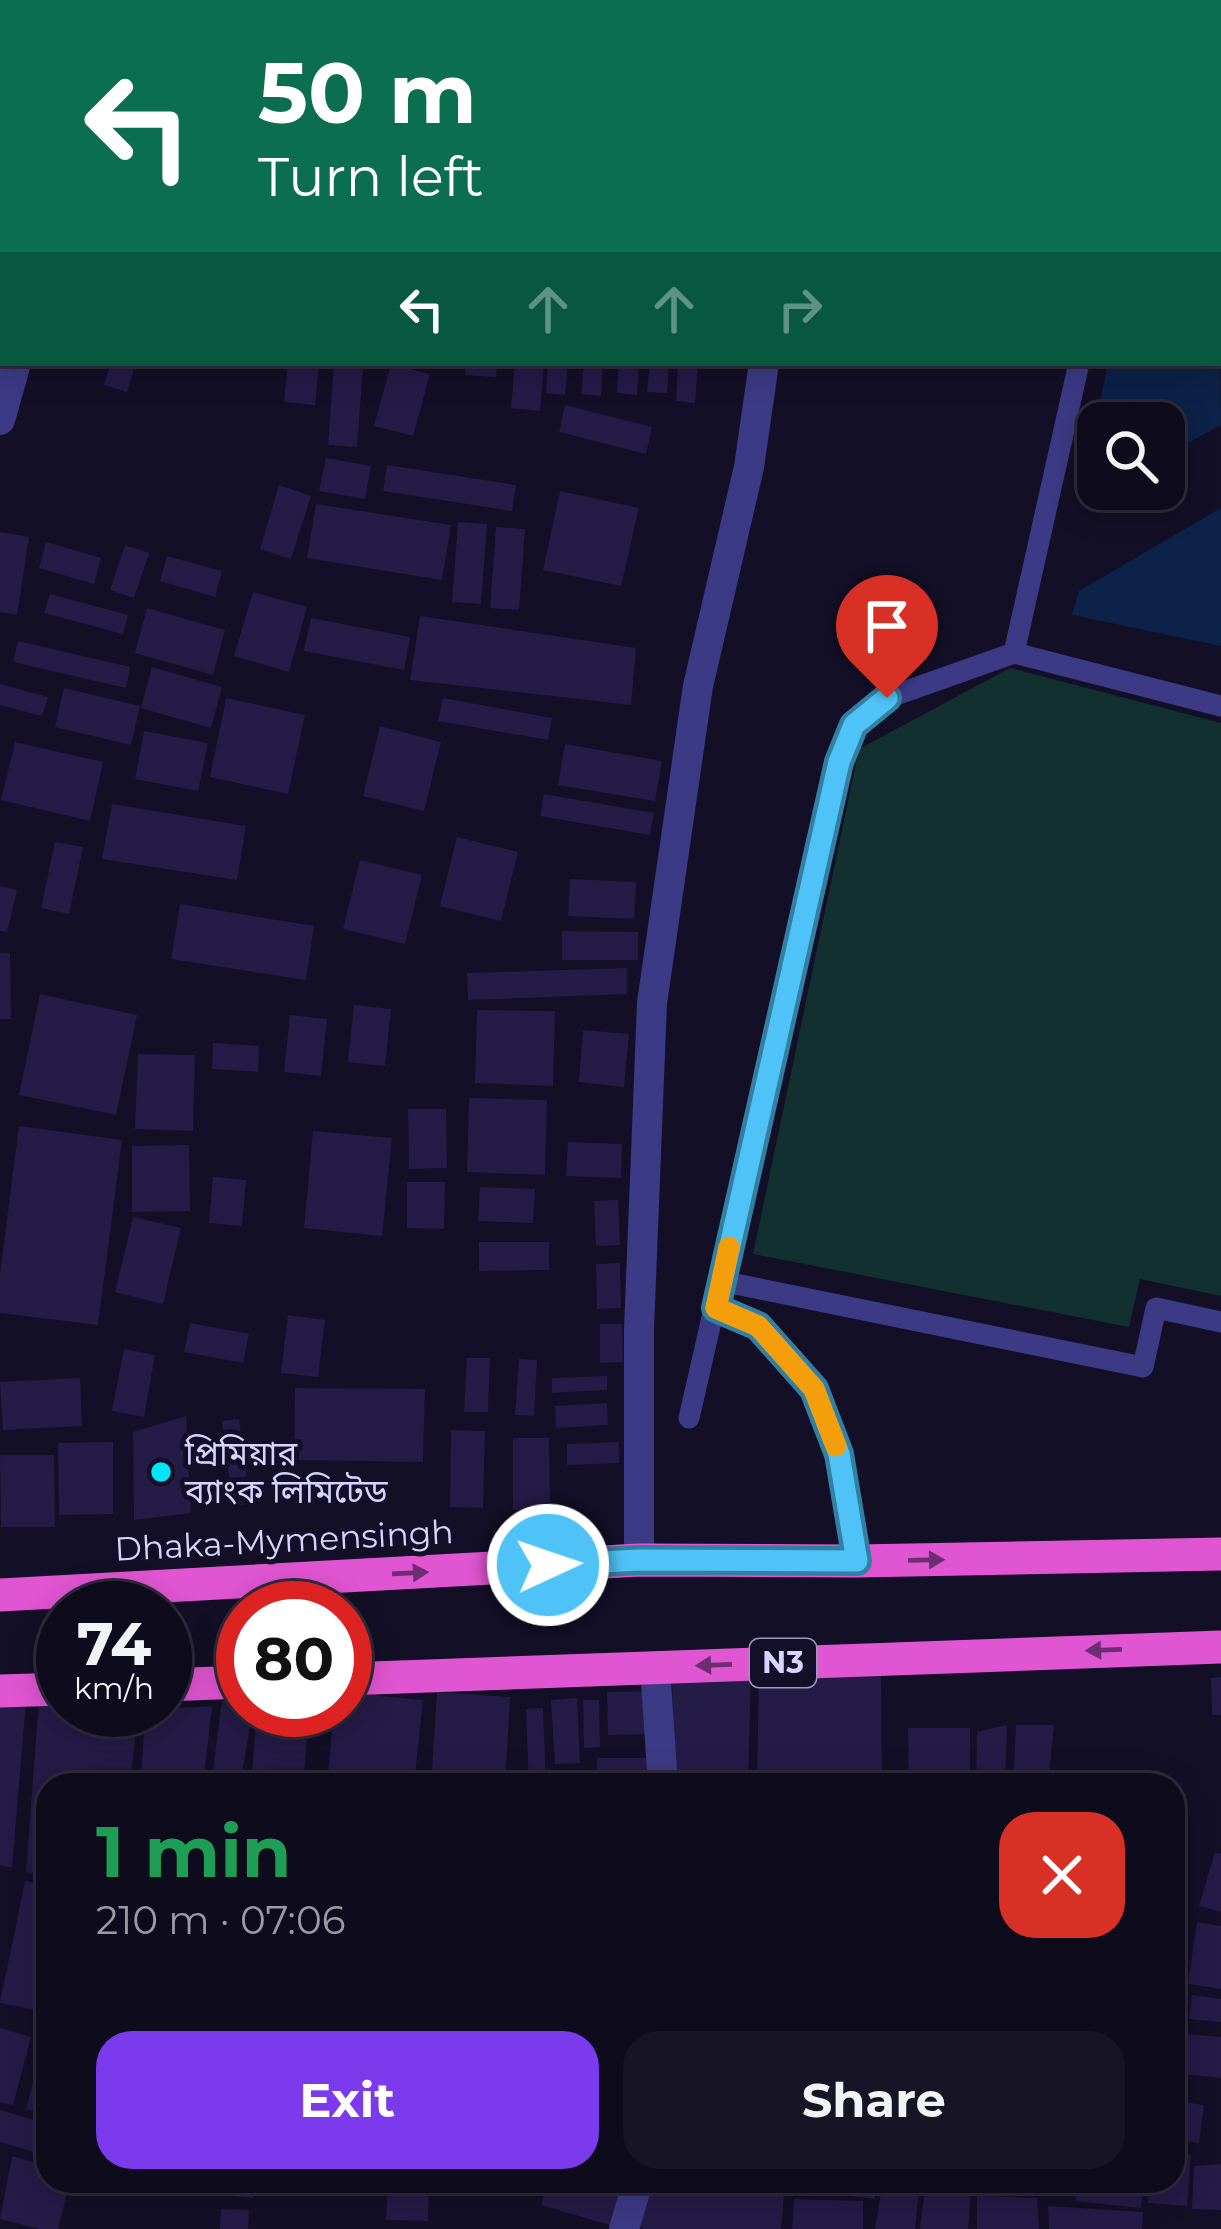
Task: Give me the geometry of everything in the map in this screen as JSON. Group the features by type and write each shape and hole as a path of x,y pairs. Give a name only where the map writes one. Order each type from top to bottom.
{"highway":[{"name":"Dhaka-Mymensingh","path":"0,1595 639,1560 1221,1555"},
{"name":"N3","path":"372,1677 1221,1647"},
{"path":"0,1691 36,1690"}],"street":[{"path":"0,420 15,366"},
{"path":"639,1560 639,1329 652,1004 698,686 748,466 764,366"},
{"path":"655,1667 662,1773"},
{"path":"624,2229 634,2193"}],"lane":[{"path":"1014,653 1078,366"},
{"path":"689,1418 839,762 854,725 887,698 1014,653 1221,706"},
{"path":"721,1281 1143,1367 1156,1308 1221,1322"},
{"path":"716,1308 758,1326 814,1389 839,1454 857,1561"}],"green space":[{"path":"1010,668 1221,723 1221,1296 1140,1279 1129,1327 753,1254 859,749"}],"water":[{"path":"1107,366 1220,366 1221,425 1185,445 1185,402 1100,402"},
{"path":"1221,508 1221,646 1072,615 1079,591"}],"building":[{"path":"110,366 135,366 127,392 104,385"},
{"path":"288,366 319,366 315,405 284,402"},
{"path":"334,366 363,366 357,447 328,445"},
{"path":"390,366 430,374 413,436 374,426"},
{"path":"466,366 497,366 496,377 465,375"},
{"path":"515,366 544,366 540,411 511,408"},
{"path":"548,366 568,366 565,395 546,393"},
{"path":"584,366 603,366 601,396 581,394"},
{"path":"619,366 639,366 637,395 617,393"},
{"path":"650,366 669,366 667,393 647,392"},
{"path":"678,366 698,366 695,403 676,401"},
{"path":"565,405 652,427 646,454 559,432"},
{"path":"326,458 371,466 365,499 319,491"},
{"path":"387,465 516,485 512,511 383,491"},
{"path":"279,485 311,496 291,559 260,549"},
{"path":"560,491 639,508 621,586 543,570"},
{"path":"316,504 451,525 442,580 307,558"},
{"path":"458,522 487,524 481,604 452,602"},
{"path":"496,527 525,529 519,610 490,608"},
{"path":"0,532 29,537 17,615 0,612"},
{"path":"46,542 101,558 94,584 39,568"},
{"path":"125,545 149,553 134,598 110,590"},
{"path":"167,556 222,571 215,597 160,581"},
{"path":"253,592 307,607 289,672 234,656"},
{"path":"50,594 128,615 123,634 44,613"},
{"path":"147,608 225,630 213,675 135,653"},
{"path":"420,616 636,648 631,705 410,680"},
{"path":"311,618 410,637 404,670 304,651"},
{"path":"18,641 130,667 126,688 13,662"},
{"path":"152,667 222,687 211,728 141,708"},
{"path":"0,684 48,697 42,716 0,705"},
{"path":"64,688 140,706 131,745 55,727"},
{"path":"226,698 305,715 288,794 210,777"},
{"path":"443,698 552,718 548,740 438,721"},
{"path":"380,726 441,742 424,811 363,796"},
{"path":"144,731 208,743 198,791 135,779"},
{"path":"15,742 103,762 90,821 1,800"},
{"path":"565,744 662,761 655,801 558,785"},
{"path":"544,794 654,813 650,835 540,816"},
{"path":"112,804 246,826 237,880 102,859"},
{"path":"457,837 518,852 501,921 440,906"},
{"path":"55,842 83,847 69,914 41,908"},
{"path":"360,860 422,875 405,944 343,929"},
{"path":"570,879 636,882 634,919 568,916"},
{"path":"0,886 17,890 7,932 0,931"},
{"path":"180,904 314,926 306,980 171,959"},
{"path":"562,931 638,932 638,960 562,960"},
{"path":"0,953 10,953 11,1019 0,1019"},
{"path":"627,968 627,994 468,1000 467,973"},
{"path":"40,994 137,1015 116,1115 19,1095"},
{"path":"354,1005 391,1009 385,1066 348,1062"},
{"path":"477,1010 555,1011 553,1086 475,1083"},
{"path":"290,1015 327,1019 321,1076 284,1072"},
{"path":"583,1030 629,1034 624,1087 579,1082"},
{"path":"213,1043 259,1046 258,1072 212,1069"},
{"path":"138,1054 195,1055 193,1131 135,1129"},
{"path":"469,1098 547,1100 545,1175 467,1172"},
{"path":"408,1109 446,1109 447,1168 409,1169"},
{"path":"19,1126 122,1140 98,1325 0,1313 0,1274"},
{"path":"313,1131 392,1138 382,1236 304,1228"},
{"path":"568,1142 622,1144 621,1178 566,1176"},
{"path":"189,1145 190,1211 132,1212 132,1146"},
{"path":"213,1177 246,1180 242,1226 209,1223"},
{"path":"407,1182 445,1182 444,1229 407,1228"},
{"path":"480,1187 535,1189 533,1223 478,1221"},
{"path":"618,1200 620,1245 596,1246 594,1201"},
{"path":"133,1217 181,1228 163,1304 115,1292"},
{"path":"479,1242 549,1242 549,1270 479,1271"},
{"path":"620,1263 621,1308 597,1309 596,1264"},
{"path":"288,1315 325,1320 318,1377 281,1373"},
{"path":"190,1323 249,1334 243,1363 184,1352"},
{"path":"600,1324 622,1324 623,1362 600,1363"},
{"path":"124,1349 155,1355 144,1417 112,1411"},
{"path":"467,1358 490,1358 488,1412 464,1412"},
{"path":"519,1359 537,1360 534,1416 515,1415"},
{"path":"607,1376 607,1390 552,1393 552,1378"},
{"path":"80,1378 82,1426 3,1430 0,1382"},
{"path":"295,1388 425,1389 423,1462 294,1460"},
{"path":"607,1403 608,1425 556,1428 555,1406"},
{"name":"প্রিমিয়ার ব্যাংক লিমিটেড","path":"186,1416 191,1513 134,1520 133,1432"},
{"path":"239,1419 250,1504 233,1506 222,1421"},
{"path":"451,1430 485,1431 483,1508 450,1507"},
{"path":"513,1438 549,1438 550,1509 513,1510"},
{"path":"113,1442 113,1514 59,1515 58,1443"},
{"path":"619,1442 619,1463 567,1465 567,1444"},
{"path":"0,1455 54,1455 55,1527 1,1527"},
{"path":"759,1664 881,1671 882,1773 757,1773"},
{"path":"751,1668 748,1773 675,1773 672,1678"},
{"path":"1221,1677 1221,1715 1212,1715 1211,1678"},
{"path":"655,1691 656,1734 608,1735 607,1692"},
{"path":"437,1692 510,1697 506,1773 432,1773"},
{"path":"372,1695 423,1700 415,1773 328,1773 331,1737 372,1737"},
{"path":"577,1698 580,1763 555,1764 551,1700"},
{"path":"583,1700 599,1700 600,1747 584,1748"},
{"path":"26,1701 12,1868 0,1865 0,1703"},
{"path":"212,1706 204,1773 141,1773 144,1737 192,1737 192,1707"},
{"path":"543,1708 546,1773 529,1773 526,1709"},
{"path":"1007,1725 1005,1773 976,1773 977,1732"},
{"path":"1016,1725 1054,1725 1049,1773 1014,1773"},
{"path":"908,1728 970,1728 970,1773 909,1773"},
{"path":"36,1737 135,1737 131,1773 36,1773 36,1873 26,1872"},
{"path":"217,1737 248,1737 242,1773 213,1773"},
{"path":"255,1737 307,1737 304,1773 252,1773"},
{"path":"597,1758 657,1758 657,1773 597,1773"},
{"path":"1215,1852 1221,1854 1221,1912 1199,1906"},
{"path":"25,1881 36,1883 36,2010 0,2003"},
{"path":"1197,1922 1221,1926 1221,1989 1188,1984"},
{"path":"1192,1995 1221,1999 1221,2022 1189,2019"},
{"path":"0,2028 31,2037 13,2105 0,2102"},
{"path":"1186,2034 1221,2037 1221,2078 1185,2074"},
{"path":"36,2070 36,2112 26,2109"},
{"path":"1185,2102 1204,2105 1199,2143 1185,2141"},
{"path":"0,2110 36,2120 36,2152 0,2142"},
{"path":"1185,2155 1191,2155 1187,2206 1148,2203 1148,2193 1185,2193"},
{"path":"12,2156 36,2163 36,2193 67,2193 58,2229 0,2219"},
{"path":"1221,2164 1221,2210 1192,2209 1194,2166"},
{"path":"198,2193 254,2193 253,2198"},
{"path":"387,2193 429,2193 428,2221 386,2220"},
{"path":"544,2193 619,2193 610,2225 541,2205"},
{"path":"648,2193 784,2194 781,2229 640,2227"},
{"path":"825,2193 875,2193 875,2199"},
{"path":"881,2193 919,2193 915,2229 875,2229"},
{"path":"924,2193 971,2193 968,2229 920,2229"},
{"path":"1076,2193 1143,2193 1141,2208 1075,2201"},
{"path":"977,2196 1037,2198 1039,2229 977,2229"},
{"path":"794,2199 863,2201 863,2229 792,2229"},
{"path":"1048,2206 1143,2212 1142,2229 1049,2229"},
{"path":"221,2209 249,2210 248,2229 220,2229"}],"slow traffic":[{"path":"729,1247 716,1308 758,1326 814,1389 836,1446"}],"place":[{"name":"প্রিমিয়ার ব্যাংক লিমিটেড","path":"161,1472"}],"route":[{"path":"548,1565 639,1560 857,1561 839,1454 814,1389 758,1326 716,1308 839,762 854,725 887,698"}]}
